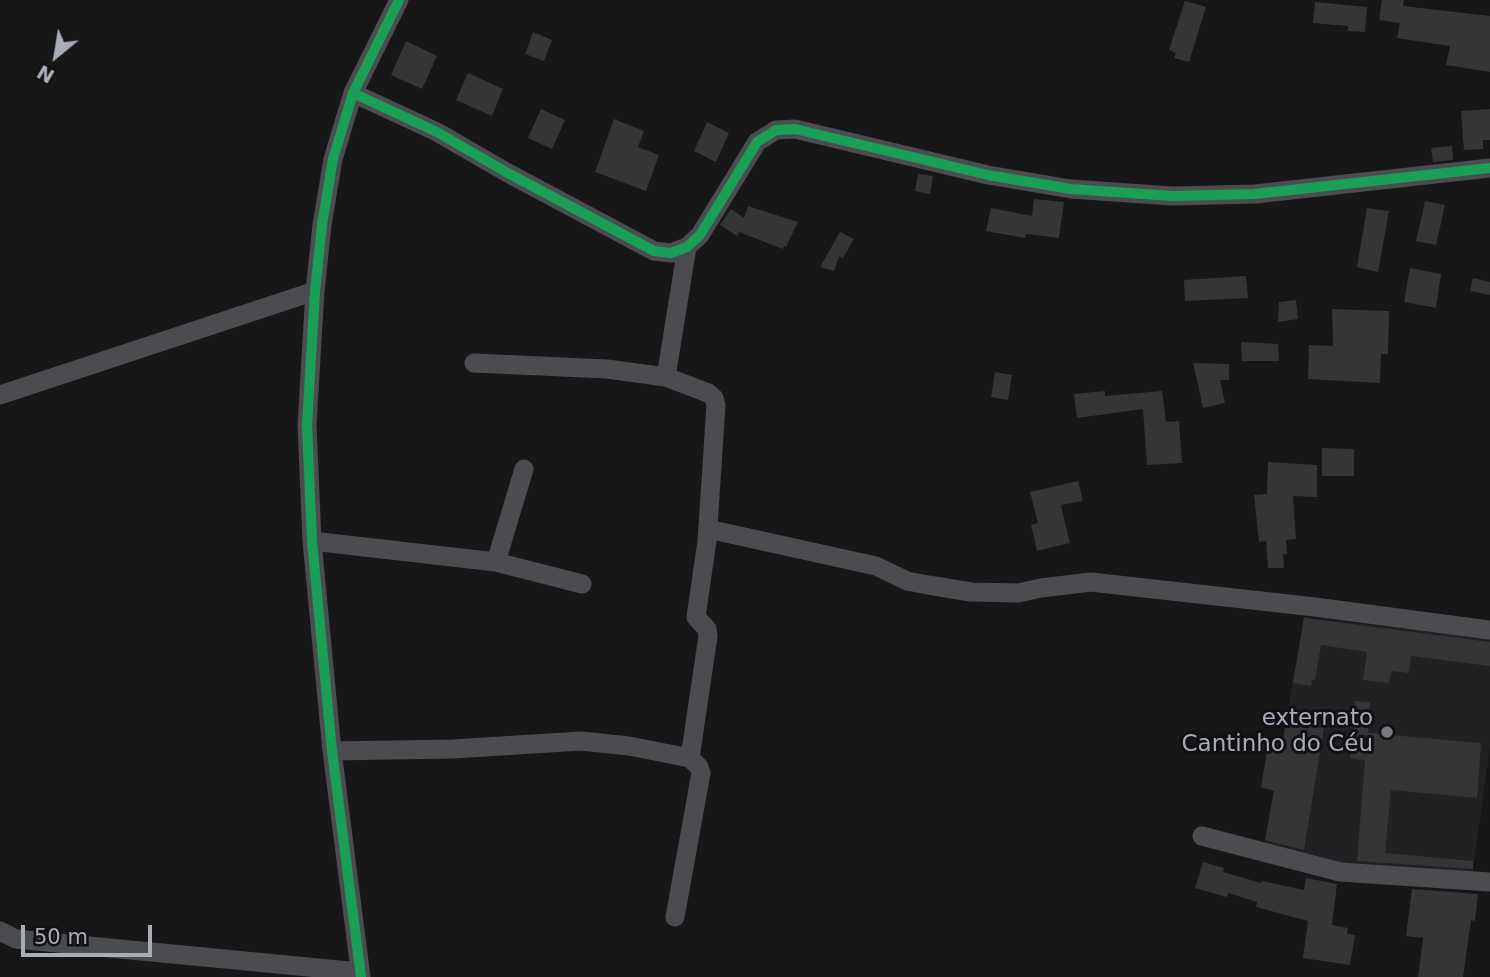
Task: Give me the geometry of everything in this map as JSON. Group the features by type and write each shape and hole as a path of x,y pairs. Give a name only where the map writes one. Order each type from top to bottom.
{"street":[{"path":"0,931 16,939 360,974 332,751 312,541 307,425 315,291 333,159 354,93 398,1"},
{"path":"354,93 437,132 654,251 671,253 687,247 700,235 757,142 776,130 795,129 988,175 1057,186 1172,196 1255,194 1490,168"},
{"path":"666,377 687,247"},
{"path":"0,395 315,291"},
{"path":"474,363 607,369 666,377 708,393 714,398 716,405 708,529 696,617 707,629 708,636 690,758"},
{"path":"496,562 524,470"},
{"path":"708,529 876,566 907,580 971,592 1018,593 1091,583 1315,607 1490,630"},
{"path":"312,541 496,562 582,584"},
{"path":"332,751 453,749 581,741 629,746 690,758 701,773 675,917"},
{"path":"1202,836 1340,872 1490,882"}],"shaded area":[{"name":"externato Cantinho do Céu","path":"1304,617 1490,638 1490,748 1472,877 1356,867 1264,845"}],"building":[{"path":"1382,0 1404,0 1403,6 1490,16 1490,72 1446,65 1450,46 1397,38 1400,23 1379,20"},
{"path":"1185,1 1206,7 1189,62 1174,58 1176,53 1169,50"},
{"path":"1315,2 1367,7 1365,32 1348,31 1348,26 1313,23"},
{"path":"533,32 552,40 544,61 525,54"},
{"path":"406,41 437,56 422,89 391,75"},
{"path":"468,73 503,89 492,116 456,100"},
{"path":"541,109 565,120 552,149 528,138"},
{"path":"1490,109 1490,140 1483,140 1483,149 1464,150 1461,111"},
{"path":"614,119 644,131 638,147 659,155 646,191 595,172"},
{"path":"707,122 729,133 716,162 694,151"},
{"path":"1452,146 1453,160 1433,162 1431,148"},
{"path":"918,174 933,176 930,194 915,191"},
{"path":"1034,199 1064,202 1059,238 1026,234 1025,238 986,231 991,208 1032,216"},
{"path":"1425,201 1445,205 1436,245 1416,241"},
{"path":"748,206 798,222 786,247 783,249 739,232 737,236 720,225 731,209 744,218"},
{"path":"1367,208 1389,211 1378,272 1357,267"},
{"path":"840,232 854,239 843,258 839,256 834,271 820,267"},
{"path":"1410,268 1441,274 1436,308 1404,302"},
{"path":"1246,276 1248,298 1185,301 1184,280"},
{"path":"1473,278 1490,282 1490,295 1470,291"},
{"path":"1296,300 1298,319 1278,322 1279,302"},
{"path":"1332,309 1389,311 1388,354 1381,354 1380,383 1308,379 1309,345 1333,346"},
{"path":"1241,342 1278,344 1279,361 1242,361"},
{"path":"1193,363 1229,364 1229,380 1220,380 1225,403 1203,408"},
{"path":"995,372 1012,375 1008,400 991,397"},
{"path":"1105,391 1105,396 1162,391 1166,422 1179,421 1182,463 1147,465 1143,409 1077,418 1074,394"},
{"path":"1322,448 1354,449 1354,476 1322,476"},
{"path":"1268,462 1317,465 1317,497 1293,496 1296,539 1286,540 1284,568 1268,568 1266,541 1259,542 1254,495 1267,494"},
{"path":"1078,481 1083,501 1061,505 1070,543 1037,551 1031,525 1038,523 1030,492"},
{"path":"1304,618 1490,642 1490,666 1411,656 1409,673 1391,671 1389,683 1363,680 1367,652 1321,645 1315,680 1312,680 1311,686 1293,683"},
{"path":"1355,701 1370,702 1368,733 1481,743 1477,798 1391,790 1385,853 1473,861 1473,869 1357,861 1365,760 1350,758"},
{"path":"1287,715 1325,721 1304,850 1265,840 1274,791 1261,787 1267,752 1255,750 1258,736 1283,742"},
{"path":"1203,862 1224,868 1223,872 1261,883 1262,881 1304,890 1306,878 1337,884 1332,925 1348,928 1347,934 1355,935 1350,965 1303,958 1308,921 1256,907 1257,902 1228,893 1227,897 1195,888"},
{"path":"1412,889 1478,894 1475,921 1471,920 1463,977 1418,977 1423,938 1406,936"}],"cycle path":[{"path":"361,977 332,751 312,541 307,425 315,291 333,159 353,93 399,0"},
{"path":"353,93 437,132 654,251 671,253 687,247 700,235 757,142 776,130 795,129 988,175 1071,189 1172,196 1255,194 1490,168"}],"place":[{"name":"externato Cantinho do Céu","path":"1387,732"}]}
